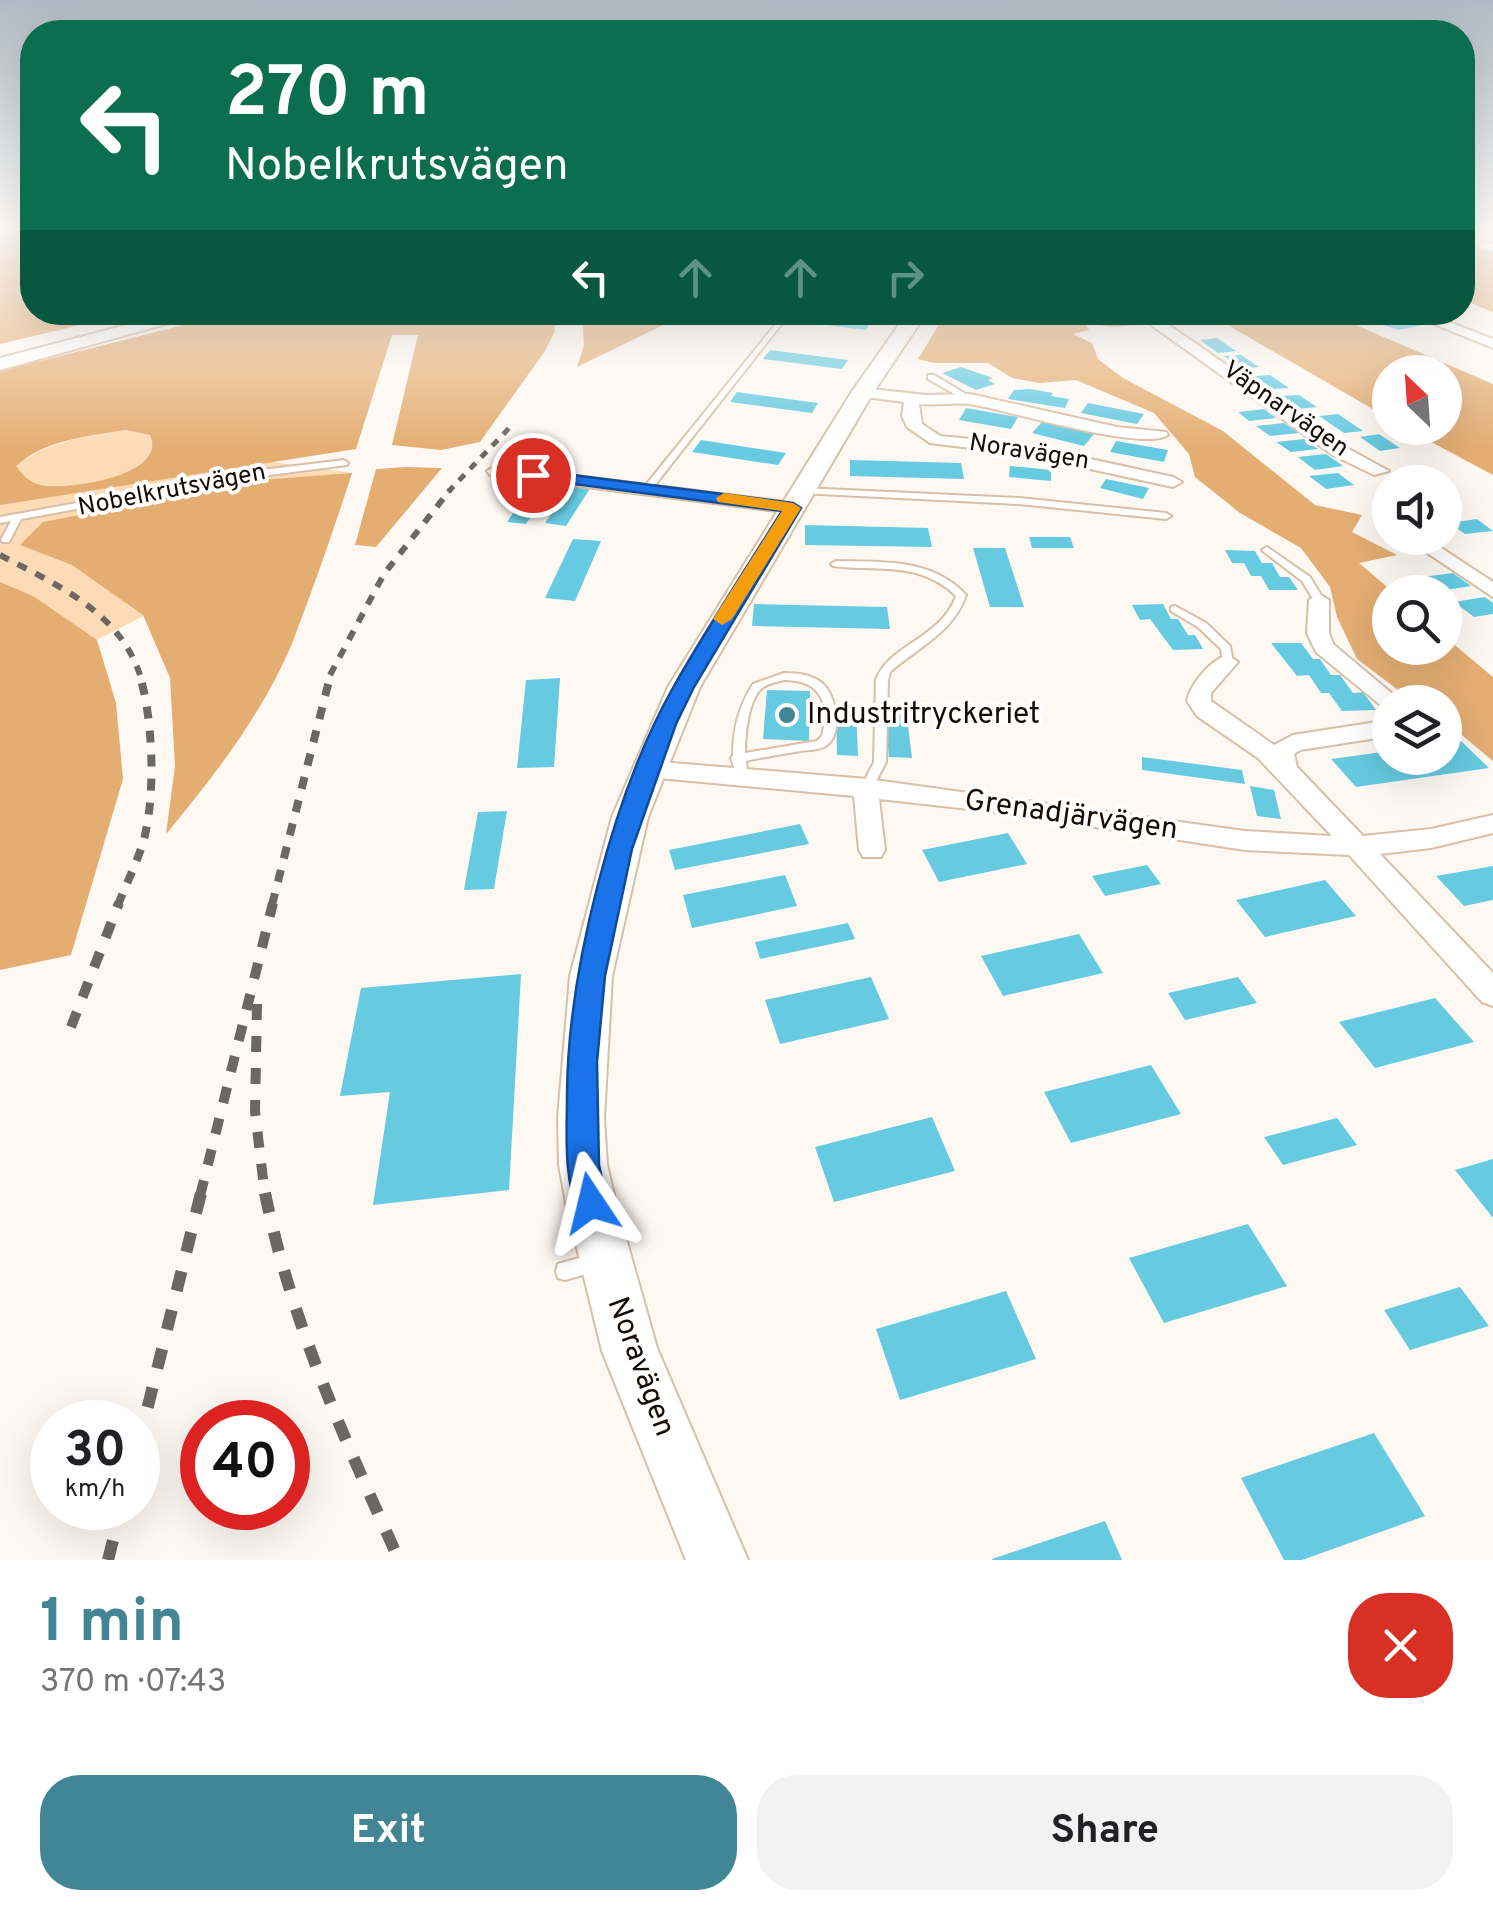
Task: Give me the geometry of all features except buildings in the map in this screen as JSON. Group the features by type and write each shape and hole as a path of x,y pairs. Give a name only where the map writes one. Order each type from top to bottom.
{"street":[{"path":"0,364 150,325"},
{"name":"Noravägen","path":"718,1560 630,1351 584,1265 582,1062 599,932 620,849 648,769 684,687 862,393 909,325"},
{"name":"Väpnarvägen","path":"1160,325 1339,451 1372,468"},
{"path":"1444,325 1493,344"},
{"name":"Noravägen","path":"862,393 912,399 970,399 1117,432 1160,435"},
{"name":"Noravägen","path":"912,399 910,416 915,427 936,440 1022,449 1173,482"},
{"path":"496,471 798,499"},
{"path":"1439,555 1493,591"},
{"path":"1320,600 1318,634 1324,646 1372,686"},
{"path":"1226,662 1200,692 1199,701 1216,722 1267,752 1286,770 1493,993"},
{"path":"1286,770 1281,752 1293,744 1372,731"},
{"name":"Grenadjärvägen","path":"648,769 740,767 1230,840 1357,846 1430,839 1493,824"},
{"path":"867,788 872,850"}],"lane":[{"path":"648,488 778,325"},
{"path":"931,377 970,399"},
{"name":"Nobelkrutsvägen","path":"0,520 344,462"},
{"path":"798,499 1019,501 1166,516"},
{"path":"6,540 17,518"},
{"path":"1267,550 1306,579 1320,600"},
{"path":"836,564 918,570 937,575 961,595 959,607 950,618 886,671 882,680 880,762 867,788"},
{"path":"1175,609 1202,625 1226,648 1226,662"},
{"path":"783,677 815,682 832,706 829,734 820,744 740,767 744,710 756,686 783,677"}],"shaded area":[{"path":"0,304 20,304 20,325 80,325 0,344"},
{"path":"1475,304 1493,304 1493,312 1475,305"},
{"path":"184,325 554,325 545,351 480,442 441,450 392,445 418,335 392,335 356,449 0,505 0,371","holes":["126,430 150,435 152,449 133,469 77,485 42,485 29,480 16,466 40,450 68,440"]},
{"path":"583,325 663,325 577,367 584,345"},
{"path":"939,325 1086,325 1089,330 1073,334 1092,343 1098,359 1123,378 1223,431 1315,505 1362,515 1352,532 1372,542 1372,555 1397,555 1359,563 1373,575 1372,665 1462,665 1462,651 1493,677 1493,761 1462,735 1462,685 1391,685 1357,659 1337,617 1330,587 1301,548 1240,513 1195,477 1189,454 1154,413 1076,380 1039,383 1012,378 988,363 934,363 918,359"},
{"path":"1228,325 1356,325 1426,355 1372,355 1372,409"},
{"path":"1462,371 1493,384 1493,475 1437,445 1462,445"},
{"path":"126,430 150,435 155,446 352,473 338,516 97,640 0,665 0,468 62,443"},
{"path":"442,468 376,547 355,545 376,469"},
{"path":"352,473 293,641 268,693 237,742 166,834 175,766 170,678 143,615 72,565 20,545 43,522 259,480"},
{"path":"0,582 33,596 97,640 116,703 123,779 71,955 0,970"}],"railway":[{"path":"448,492 512,425"},
{"path":"331,673 384,574 450,490"},
{"path":"0,555 63,589 101,617 117,633 140,675"},
{"path":"118,905 141,847 150,800 150,733 139,673"},
{"path":"272,905 331,673"},
{"path":"71,1027 119,903"},
{"path":"200,1196 273,903"},
{"path":"257,1004 255,1111 265,1196"},
{"path":"149,1400 201,1193"},
{"path":"265,1193 305,1334 399,1560"},
{"path":"108,1560 116,1530"}],"slow traffic":[{"path":"722,619 793,508 724,498"}],"place":[{"name":"Industritryckeriet","path":"787,715"}],"route":[{"path":"533,475 793,508 709,641 665,724 620,849 591,976 582,1062 583,1165 591,1203"}]}
